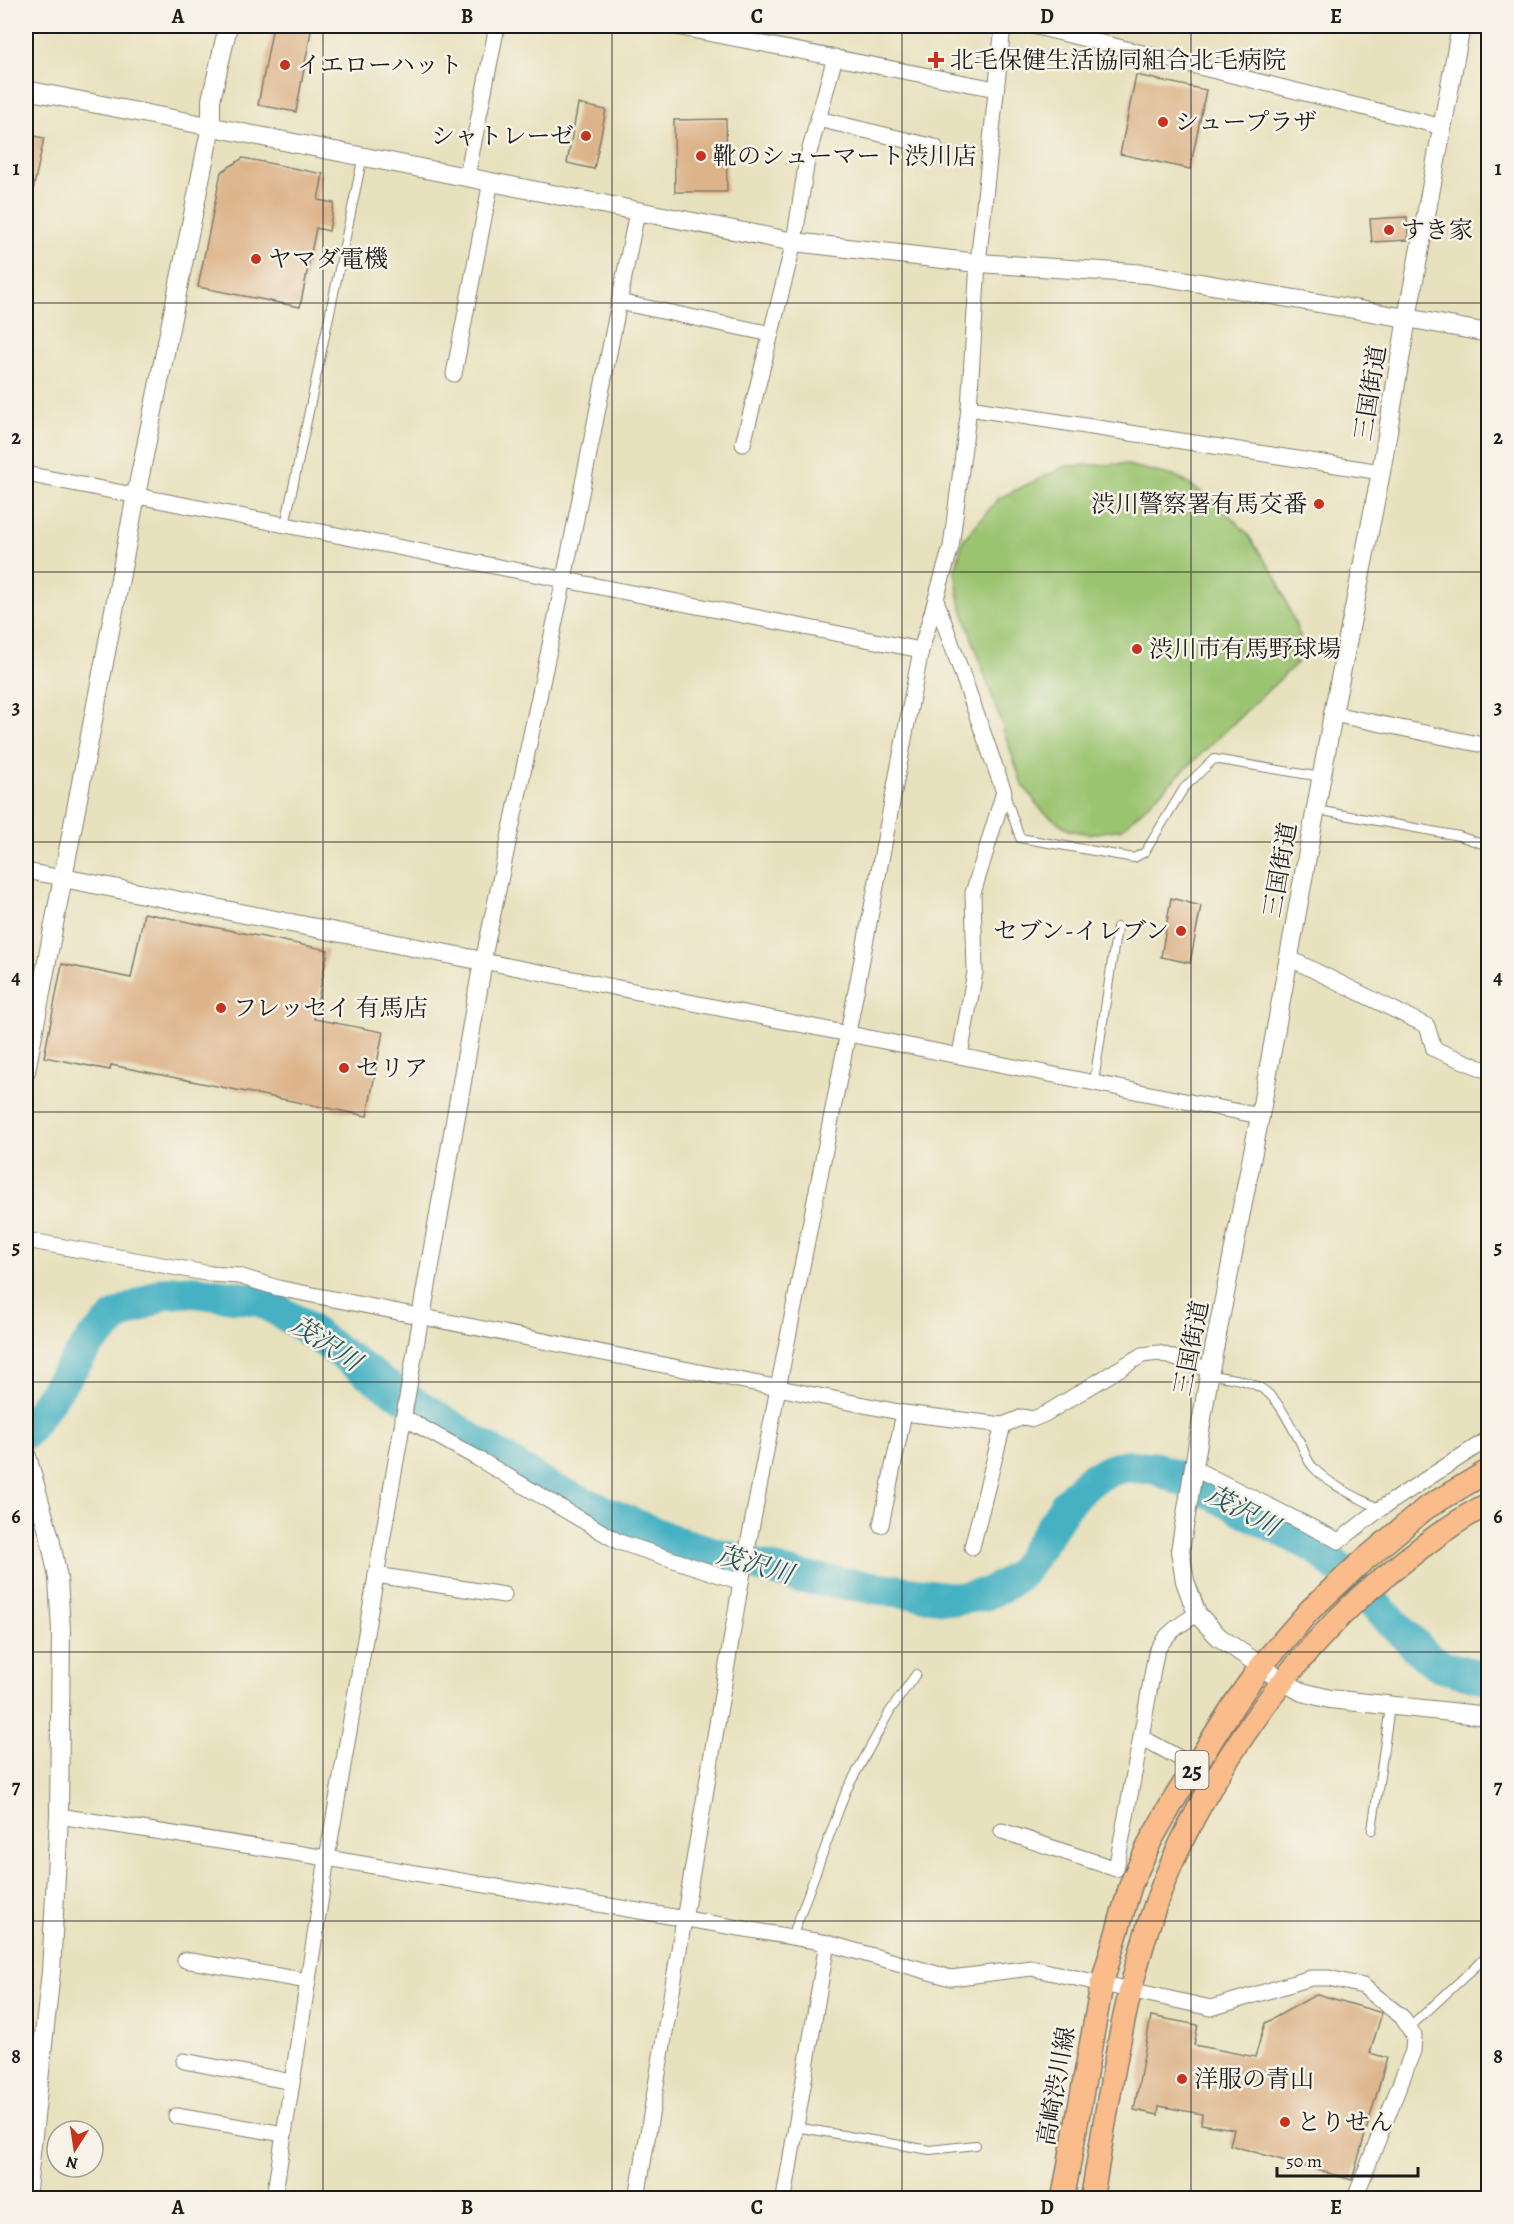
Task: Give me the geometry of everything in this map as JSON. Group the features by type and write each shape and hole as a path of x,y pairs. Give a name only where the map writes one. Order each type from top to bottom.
{"main road":[{"name":"25","path":"1102,1983 1131,1884 1151,1840 1194,1766 1261,1666 1297,1623 1357,1566 1426,1508 1488,1471"},
{"name":"25","path":"1092,2199 1122,2023 1130,1990 1157,1901 1181,1844 1242,1739 1305,1655 1355,1602 1374,1586 1435,1536 1488,1504"},
{"name":"高崎渋川線","path":"1063,2199 1102,1983"}],"street":[{"path":"26,1071 136,495 211,126 211,100 228,26"},
{"path":"467,176 497,26"},
{"path":"671,26 996,89"},
{"path":"637,2199 742,1579 778,1388 921,650 951,547 969,408 978,263 1002,26"},
{"path":"1033,26 1443,127"},
{"name":"三国街道","path":"1461,26 1407,318 1382,472 1321,777 1260,1116 1210,1372 1180,1551 1185,1581 1197,1614 1219,1637 1302,1692 1330,1699 1488,1716"},
{"path":"743,444 794,242 807,160 835,57"},
{"path":"26,90 794,242 978,263 1146,274 1488,333"},
{"path":"818,119 935,147"},
{"path":"454,374 491,181"},
{"path":"274,2199 327,1858 483,961 564,579 637,212"},
{"path":"619,302 771,334"},
{"path":"969,408 1382,472"},
{"path":"26,474 921,650"},
{"path":"936,600 1005,792 973,893 975,972 960,1055"},
{"path":"1333,714 1488,746"},
{"path":"26,871 1260,1116"},
{"path":"1289,958 1427,1026 1434,1049 1488,1071"},
{"path":"26,1240 211,1274 239,1276 278,1288 904,1413 1003,1425 1023,1418 1034,1419 1045,1414 1142,1355 1159,1353 1210,1372"},
{"path":"881,1525 904,1413"},
{"path":"403,1417 619,1542 742,1579"},
{"path":"972,1547 1003,1425"},
{"path":"1193,1468 1339,1541 1380,1509 1488,1439"},
{"path":"26,1453 50,1538 58,1578 61,1631 59,1816 51,1972 26,2199"},
{"path":"376,1575 504,1595"},
{"path":"1002,1831 1116,1869 1156,1653 1171,1632 1197,1614"},
{"path":"1141,1737 1194,1766"},
{"path":"59,1816 327,1858 826,1943 951,1978 1031,1968 1211,2008 1311,1978 1329,1978 1363,1986 1402,2017 1414,2036 1413,2051 1356,2198"},
{"path":"784,2199 826,1943"},
{"path":"185,1960 308,1981"},
{"path":"184,2061 292,2082"},
{"path":"176,2116 284,2134"}],"lane":[{"path":"285,525 363,156"},
{"path":"1005,792 1020,838 1134,858 1145,852 1184,788 1214,759 1321,777"},
{"path":"1316,809 1459,836 1488,846"},
{"path":"1094,1082 1117,927"},
{"path":"1210,1372 1240,1378 1267,1391 1278,1402 1312,1466 1335,1484 1380,1509"},
{"path":"792,1937 846,1791 890,1711 916,1674"},
{"path":"1372,1830 1390,1706"},
{"path":"1409,2028 1488,1955"},
{"path":"796,2127 930,2150 976,2145"}],"green space":[{"name":"渋川市有馬野球場","path":"1123,464 1178,477 1215,501 1246,532 1277,578 1300,636 1298,662 1122,829 1089,834 1069,830 1042,811 1022,784 960,603 955,571 963,540 999,498 1066,466"}],"building":[{"name":"イエローハット","path":"273,26 312,26 296,112 258,105"},
{"name":"シュープラザ","path":"1136,75 1206,90 1190,169 1120,154"},
{"name":"シャトレーゼ","path":"578,104 606,110 594,169 567,163"},
{"name":"靴のシューマート渋川店","path":"726,119 727,192 675,192 674,120"},
{"path":"26,134 44,138 32,195 26,195"},
{"name":"ヤマダ電機","path":"243,158 323,174 318,200 334,203 329,231 316,228 300,307 198,287 221,172"},
{"name":"すき家","path":"1407,217 1408,240 1372,242 1370,219"},
{"name":"セブン-イレブン","path":"1171,898 1201,906 1190,963 1161,957"},
{"name":"フレッセイ 有馬店","path":"144,913 328,950 314,1019 383,1032 367,1116 111,1065 110,1070 44,1057 62,964 131,978"},
{"path":"1317,1994 1382,2013 1370,2053 1387,2058 1352,2180 1230,2145 1234,2129 1201,2124 1202,2114 1159,2106 1158,2115 1134,2110 1151,2016 1198,2025 1194,2045 1255,2057 1265,2023"}],"waterway":[{"name":"茂沢川","path":"26,1432 90,1342 116,1317 164,1293 188,1291 260,1300 299,1323 384,1384 551,1489 673,1541 798,1577 956,1599 986,1594 1006,1584 1022,1572 1067,1503 1091,1479 1125,1466 1155,1468 1201,1488 1316,1548 1427,1657 1443,1667 1488,1678"}],"railway":[{"path":"26,1791 26,1813"}],"place":[{"name":"北毛保健生活協同組合北毛病院","path":"936,60"},
{"name":"イエローハット","path":"285,65"},
{"name":"シュープラザ","path":"1163,122"},
{"name":"シャトレーゼ","path":"586,136"},
{"name":"靴のシューマート渋川店","path":"701,156"},
{"name":"すき家","path":"1389,230"},
{"name":"ヤマダ電機","path":"256,259"},
{"name":"渋川警察署有馬交番","path":"1319,504"},
{"name":"渋川市有馬野球場","path":"1137,649"},
{"name":"セブン-イレブン","path":"1181,931"},
{"name":"フレッセイ 有馬店","path":"221,1008"},
{"name":"セリア","path":"344,1068"},
{"name":"洋服の青山","path":"1182,2079"},
{"name":"とりせん","path":"1285,2122"}]}
